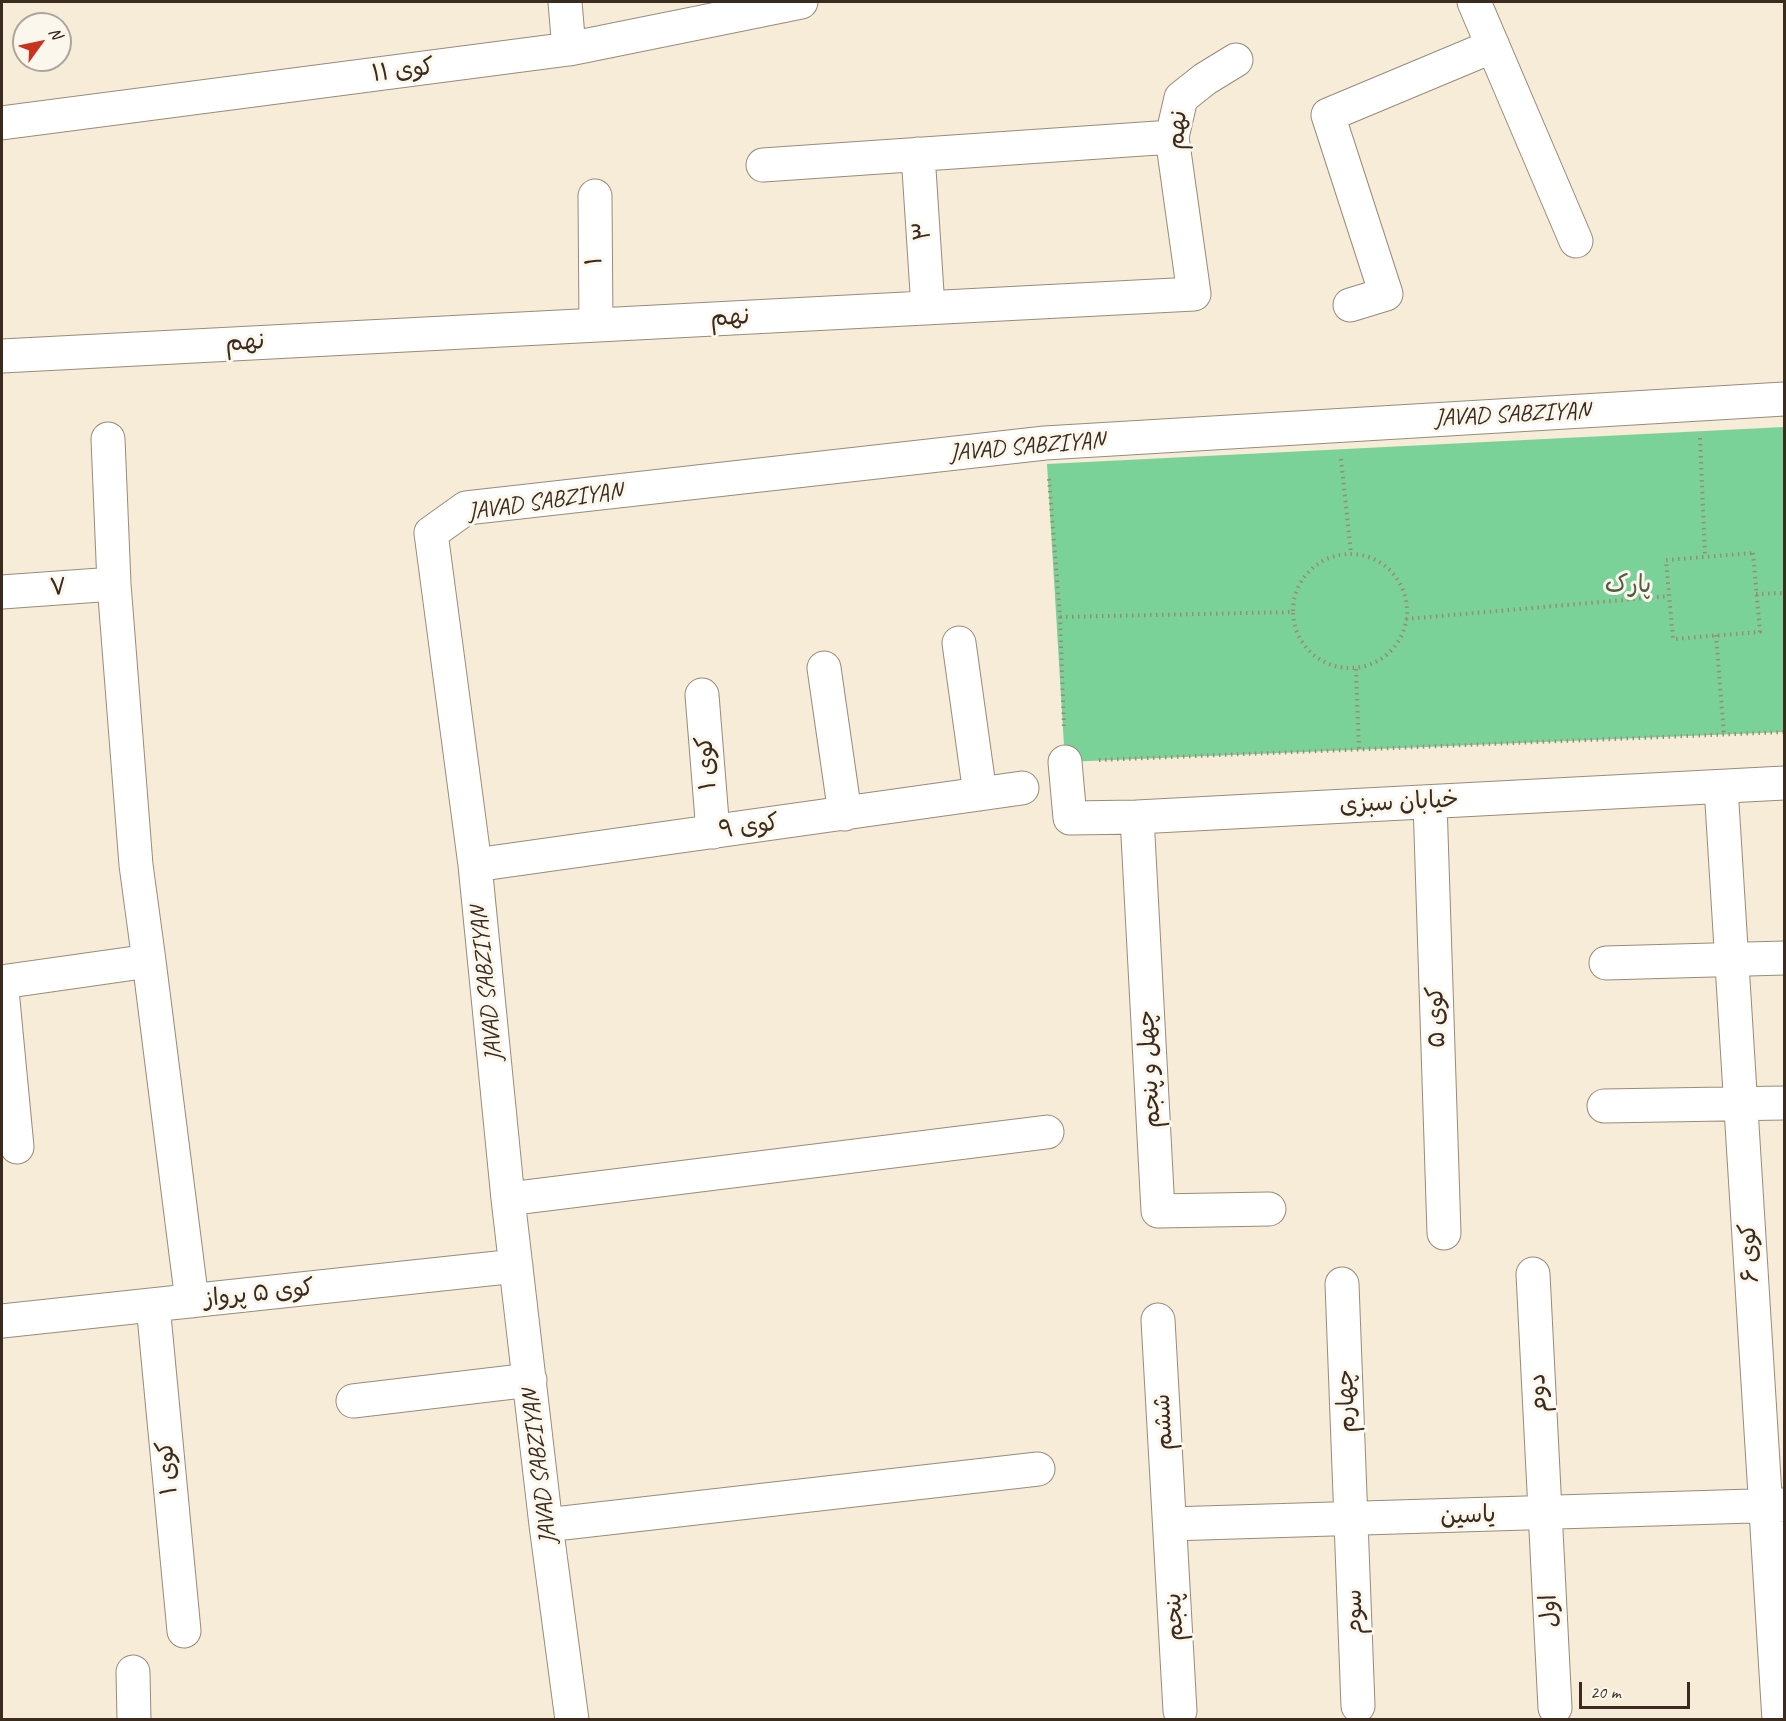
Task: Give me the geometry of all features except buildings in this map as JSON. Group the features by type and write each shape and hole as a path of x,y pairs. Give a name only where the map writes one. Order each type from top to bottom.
{"street":[{"path":"565,2 569,49"},
{"name":"کوی ۱۱","path":"2,123 569,49 758,6 801,2"},
{"path":"1474,2 1576,241"},
{"path":"1350,305 1386,294 1328,115 1493,46"},
{"name":"نهم","path":"2,356 1194,294 1172,138 1181,98 1204,79 1236,60"},
{"path":"763,165 1172,138"},
{"name":"۳","path":"918,154 928,308"},
{"name":"۱","path":"595,196 596,325"},
{"name":"JAVAD SABZIYAN","path":"572,1719 546,1525 508,1199 475,865 431,532 466,508 1045,443 1785,399"},
{"path":"108,439 114,584 136,865 192,1301"},
{"name":"۷","path":"2,592 114,584"},
{"path":"959,643 980,794"},
{"path":"824,668 845,814"},
{"name":"کوی ۱","path":"702,695 713,832"},
{"name":"خیابان سبزی","path":"1065,762 1070,818 1137,817 1785,783"},
{"name":"کوی ۶","path":"1721,787 1740,1102 1775,1506 1779,1719"},
{"name":"کوی ۹","path":"475,865 1022,788"},
{"name":"کوی ۵","path":"1430,802 1444,1233"},
{"name":"چهل و پنجم","path":"1137,817 1158,1211 1269,1209"},
{"path":"1606,963 1785,958"},
{"path":"2,982 149,961"},
{"path":"2,990 17,1147"},
{"path":"1604,1106 1785,1102"},
{"path":"508,1199 1047,1132"},
{"name":"کوی ۵ پرواز","path":"2,1322 516,1266"},
{"name":"دوم","path":"1533,1274 1545,1513"},
{"name":"چهارم","path":"1342,1284 1352,1519"},
{"name":"کوی ۱","path":"153,1305 184,1631"},
{"name":"ششم","path":"1158,1320 1170,1524"},
{"path":"353,1401 530,1380"},
{"path":"546,1525 1038,1469"},
{"name":"یاسین","path":"1170,1524 1775,1506"},
{"name":"اول","path":"1545,1513 1556,1708"},
{"name":"سوم","path":"1352,1519 1358,1706"},
{"name":"پنجم","path":"1170,1524 1180,1711"},
{"path":"133,1672 134,1719"}],"path":[{"path":"1699,428 1705,557"},
{"path":"1340,449 1351,554"},
{"path":"1048,475 1060,617 1065,762 1785,732"},
{"path":"1753,553 1756,594 1760,632 1673,639 1666,560 1753,553"},
{"path":"1351,554 1370,557 1386,567 1398,581 1406,599 1407,619 1401,637 1390,653 1374,663 1356,669 1336,667 1318,660 1305,647 1296,630 1292,612 1294,594 1303,577 1316,564 1333,556 1351,554"},
{"path":"1756,594 1785,593"},
{"path":"1407,619 1669,596"},
{"path":"1060,617 1292,612"},
{"path":"1716,635 1724,735"},
{"path":"1356,669 1359,750"}],"green space":[{"name":"پارک","path":"1784,427 1784,732 1065,762 1047,464"}]}
